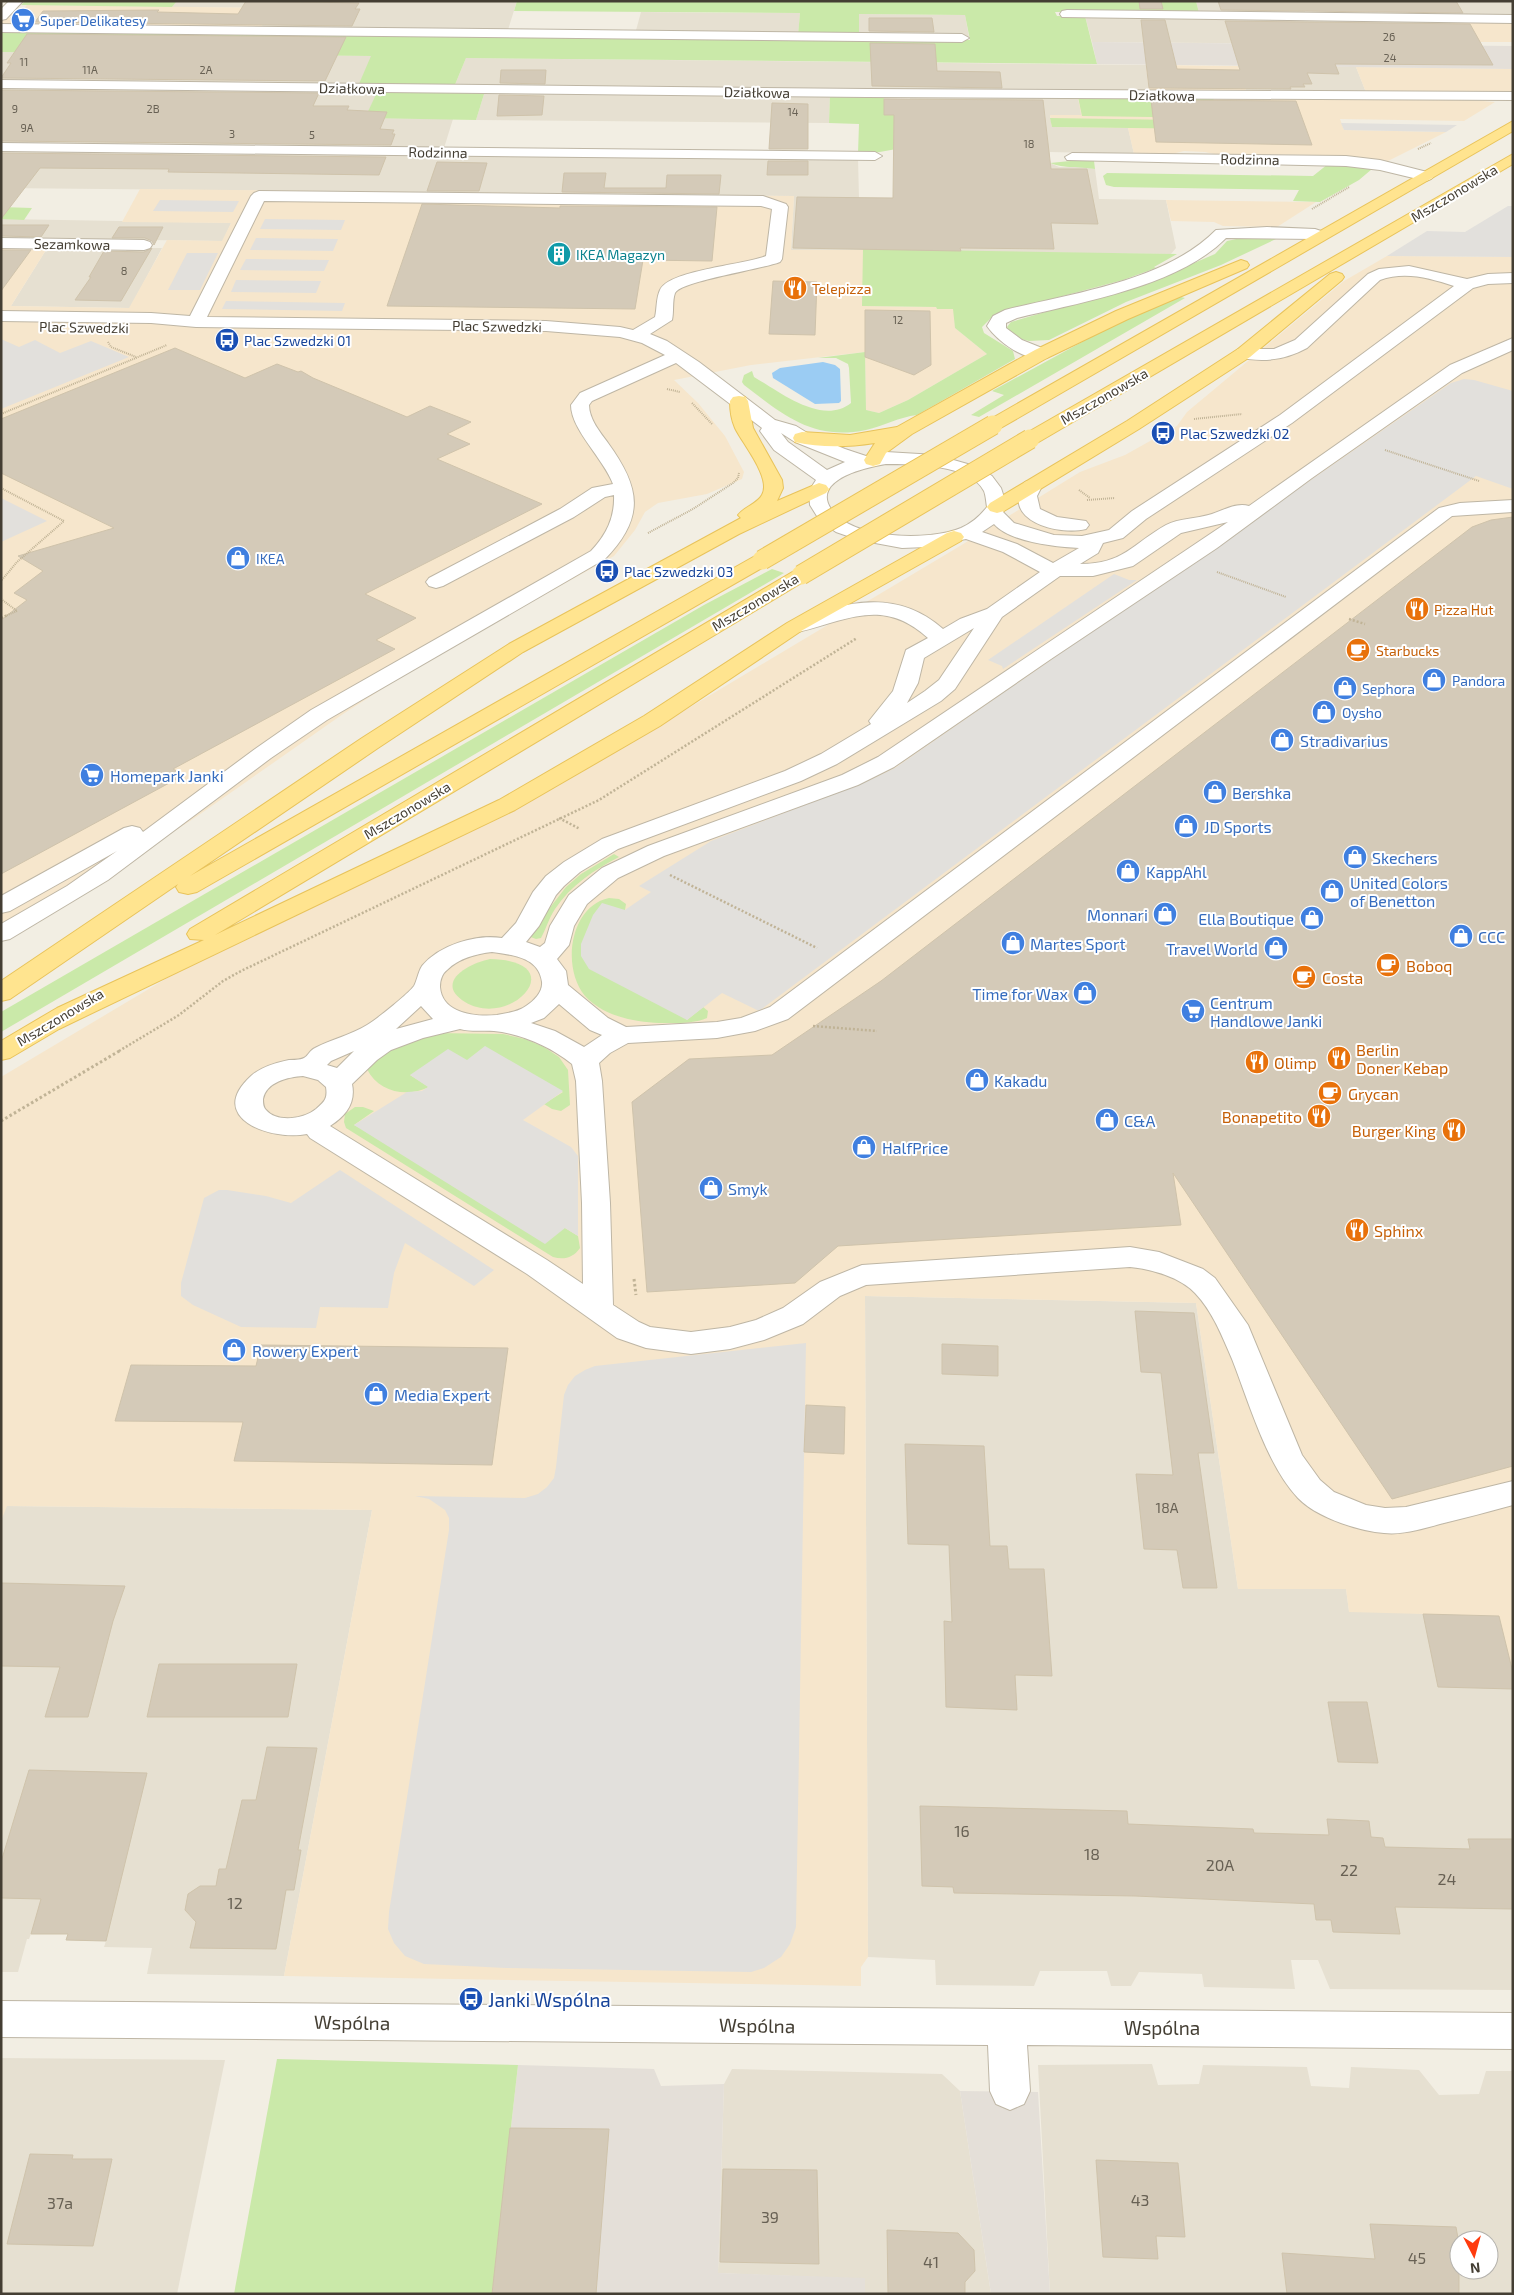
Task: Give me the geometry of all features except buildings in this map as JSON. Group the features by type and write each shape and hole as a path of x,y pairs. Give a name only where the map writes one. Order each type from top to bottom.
{"main road":[{"name":"Mszczonowska","path":"1,993 762,560 1513,125"},
{"name":"Mszczonowska","path":"1,1052 801,574 1030,439 1508,163"},
{"path":"869,461 878,450 905,430 1041,354 1122,315 1350,219"},
{"path":"995,510 1133,425 1244,353 1394,228"},
{"path":"732,530 739,521 771,497 774,486 766,467 744,429 739,411 739,401"},
{"path":"802,438 863,440 905,430"},
{"path":"1,993 370,743 516,648 732,530 823,484"},
{"path":"51,1023 507,805 652,721 794,627 960,535"}],"street":[{"path":"1,16 17,1"},
{"path":"1068,14 1513,18"},
{"path":"1,28 962,38"},
{"name":"Działkowa","path":"1,84 868,93 1513,96"},
{"name":"Rodzinna","path":"1,147 875,156"},
{"name":"Rodzinna","path":"1072,158 1346,161 1380,165 1426,176"},
{"path":"196,322 259,196 763,201 780,207 774,259 764,265 704,274 672,285 667,290 663,320 635,336"},
{"path":"1041,354 1018,346 998,331 996,326 999,320 1011,314 1112,288 1165,271 1210,247 1222,233 1315,234"},
{"name":"Sezamkowa","path":"1,243 144,244"},
{"path":"1244,353 1270,356 1288,352 1301,344 1374,277 1384,272 1403,270 1425,273 1464,287 1513,284"},
{"path":"995,510 1007,526 1042,539 1069,542 1094,541 1116,534 1139,515 1286,419 1464,287 1488,279 1513,278"},
{"name":"Plac Szwedzki","path":"1,316 151,318 196,322 546,326 598,330 635,336 660,345 769,424"},
{"name":"Plac Szwedzki","path":"1,326 142,327 196,322"},
{"path":"544,958 557,945 564,920 578,900 610,873 656,851 850,780 886,762 1043,654 1210,544 1282,491 1464,364 1513,344"},
{"path":"1,934 53,905 98,876 220,784 318,716 598,555 616,535 621,524 624,509 623,488 619,474 595,440 580,414 580,405 586,397 677,356"},
{"path":"823,484 781,446 769,431 769,424 789,430 802,438 869,461"},
{"path":"898,458 925,459 961,467 980,477 992,488 996,494 995,510 983,524 960,535 926,541 896,541 855,533 843,528 826,516 818,503 823,484 839,471 869,461 898,458"},
{"path":"1032,486 1027,494 1029,507 1037,516 1053,522 1067,525 1097,524 1139,515"},
{"path":"436,582 567,513 599,492 623,488"},
{"path":"960,535 1010,548 1040,565 1055,570 1092,570 1117,566 1133,558 1175,528 1211,521 1234,514 1282,491"},
{"path":"585,1061 601,1048 623,1035 717,1030 756,1022 779,1012 1446,512 1460,509 1513,506"},
{"path":"863,739 897,703 912,675 914,655 967,623 994,613 1055,570 1091,549 1094,541"},
{"path":"794,627 824,615 848,609 882,607 897,609 909,614 929,626 941,638"},
{"path":"509,945 527,926 545,892 572,867 586,858 618,841 792,776 863,739 933,696 946,684 994,613"},
{"path":"1,906 220,784"},
{"path":"458,1021 435,1006 429,997 427,988 429,977 446,958 475,946 509,945 534,952 544,958 552,967 556,977 556,988 550,998 541,1008 511,1021 495,1024"},
{"path":"309,1068 322,1055 378,1031 427,988"},
{"path":"556,988 599,1024 623,1035"},
{"path":"338,1082 361,1058 375,1048 404,1035 458,1021 495,1024 532,1031 560,1043 585,1061 589,1081 596,1194 598,1309"},
{"path":"289,1068 309,1068 330,1074 338,1082 342,1091 340,1101 334,1110 313,1123 297,1127 271,1125 253,1114 249,1107 249,1097 254,1087 263,1079 289,1068"},
{"path":"313,1123 320,1132 537,1267 628,1330 646,1337 691,1343 730,1338 778,1323 793,1316 830,1289 862,1275 1114,1258 1149,1259 1193,1276 1205,1285 1225,1310 1288,1460 1309,1490 1323,1501 1362,1517 1385,1521 1406,1520 1513,1493"},
{"name":"Wspólna","path":"1,2019 1007,2028 1312,2028 1513,2032"},
{"path":"1007,2028 1010,2092"}],"path":[{"path":"108,341 108,345 111,347 136,358"},
{"path":"1,414 174,342"},
{"path":"659,386 682,393"},
{"path":"686,397 717,432"},
{"path":"1188,419 1244,414"},
{"path":"1354,440 1483,482"},
{"path":"645,535 692,509 733,483 738,478 739,471"},
{"path":"1,488 64,521 17,562 1,581"},
{"path":"1,599 17,611 1,618"},
{"path":"1,1121 179,1015 223,981 241,971 626,785 858,637"},
{"path":"667,873 845,962"},
{"path":"756,1022 877,1031"}],"shaded area":[{"path":"177,1 517,1 507,33 260,29 272,8 172,7"},
{"path":"1196,1 1300,1 1306,14 1199,13"},
{"path":"1399,1 1513,1 1513,14 1410,15"},
{"path":"27,5 272,8 260,29 1,27 1,21 19,14"},
{"path":"641,12 800,13 798,35 764,35 742,31 728,34 635,34"},
{"path":"858,14 965,15 969,37 859,36"},
{"path":"1085,16 1449,20 1462,45 1092,42"},
{"path":"1449,20 1513,20 1513,42 1461,42"},
{"path":"1092,42 1513,46 1513,69 1097,64"},
{"path":"1,52 372,56 358,86 1,82"},
{"path":"466,58 1146,65 1149,92 1005,89 987,91 454,87"},
{"path":"1146,65 1238,66 1247,93 1149,92"},
{"path":"1238,66 1356,67 1367,95 1281,94 1274,91 1247,93"},
{"path":"1356,67 1513,69 1513,93 1367,95"},
{"path":"1,86 110,86 112,89 297,89 299,91 317,92 318,89 378,90 366,118 453,119 444,148 1,144"},
{"path":"485,91 495,93 712,96 830,94 829,123 476,120"},
{"path":"909,93 1077,95 1082,115 1050,116 1052,127 1128,128 1134,154 1050,152 1050,157 1045,158 1050,163 1059,167 1095,169 1099,199 1166,200 1176,248 1171,254 791,250 794,196 1,188 1,150 102,153 858,158 859,198 905,198 894,143 894,124 884,115 884,98 910,99"},
{"path":"1078,97 1471,100 1495,102 1464,121 1340,119 1344,130 1446,132 1388,161 1321,155 1219,155 1184,151 1168,155 1134,154 1128,128 1052,127 1050,115 1081,115"},
{"path":"1341,123 1457,125 1446,132 1344,130"},
{"path":"140,189 794,196 791,250 863,250 863,306 954,309 955,328 987,354 908,400 879,413 866,410 865,352 751,365 674,380 698,403 725,436 744,472 742,479 707,494 658,503 645,512 635,530 614,556 437,654 343,714 196,817 103,878 1,940 1,249 46,250 11,306 129,308 167,240 222,241 231,223 122,222"},
{"path":"160,200 239,201 233,212 153,211"},
{"path":"1166,200 1316,202 1277,227 1223,226 1214,222 1171,221"},
{"path":"1508,206 1513,206 1513,257 1387,256 1427,231 1465,232"},
{"path":"1,219 231,223 223,241 1,238"},
{"path":"265,219 345,220 341,230 260,229"},
{"path":"256,238 338,239 333,251 250,250"},
{"path":"67,247 106,247 104,251 126,251 128,248 162,248 130,308 11,306 46,250 66,250"},
{"path":"187,253 218,253 200,290 168,290"},
{"path":"1387,256 1513,257 1513,1673 1499,1616 1349,1612 1346,1589 1238,1589 1196,1303 865,1296 868,1957 861,1967 861,1986 284,1976 372,1510 7,1506 1,1521 1,1077 179,971 555,788 960,546 1080,472 1125,455 1177,426 1187,412 1344,281"},
{"path":"246,259 329,260 324,271 240,270"},
{"path":"236,280 321,281 316,293 231,292"},
{"path":"226,301 345,303 342,311 222,309"},
{"path":"1,339 19,347 35,340 60,353 91,341 129,357 1,409"},
{"path":"1464,379 1513,391 1513,489 1476,476 759,1011 722,993 687,1020 589,969 581,956 581,944 593,915 602,903 625,910 651,892 639,886 711,841 868,781 895,768 1451,383"},
{"path":"1,498 47,521 1,542"},
{"path":"1114,574 1129,580 1137,580 1003,669 1002,666 988,660"},
{"path":"485,1046 563,1091 523,1120 571,1147 578,1156 578,1236 565,1228 545,1244 354,1125 407,1092 422,1091 428,1087 410,1075 448,1049 467,1060"},
{"path":"340,1170 494,1270 474,1286 405,1243 394,1273 388,1308 320,1307 316,1328 241,1327 193,1305 181,1296 181,1283 204,1198 219,1190 227,1190 266,1196 291,1203"},
{"path":"865,1296 1196,1303 1238,1589 1346,1589 1349,1611 1499,1616 1513,1673 1513,1990 1330,1989 1318,1960 1291,1960 1295,1989 1204,1987 1202,1974 1139,1972 1131,1986 1111,1986 1107,1971 1040,1971 1034,1986 936,1985 935,1960 868,1957"},
{"path":"806,1343 796,1927 790,1944 781,1957 764,1968 751,1972 506,1968 424,1964 405,1956 394,1943 388,1929 389,1912 449,1530 449,1518 445,1510 429,1499 415,1496 525,1498 538,1494 554,1478 564,1395 568,1385 575,1376 595,1366"},
{"path":"6,1506 372,1510 284,1976 147,1974 152,1948 104,1947 106,1941 66,1940 68,1934 31,1934 29,1939 27,1939 18,1972 1,1972 1,1521"},
{"path":"1,2058 225,2060 177,2294 1,2294"},
{"path":"1152,2064 1158,2085 1199,2084 1203,2065 1307,2067 1311,2086 1349,2088 1351,2067 1419,2070 1439,2095 1479,2094 1486,2071 1513,2071 1513,2294 1050,2294 1038,2065"},
{"path":"518,2065 654,2069 661,2086 724,2084 718,2273 865,2278 865,2294 492,2294"},
{"path":"732,2069 942,2074 960,2091 991,2294 865,2294 865,2279 718,2273 724,2084"},
{"path":"960,2091 1038,2092 1050,2294 991,2294"}],"green space":[{"path":"25,1 177,1 172,7 21,5"},
{"path":"517,1 1196,1 1199,13 1055,12 1057,16 1085,16 1097,64 466,58 454,87 427,87 420,84 358,86 371,56 1,52 1,31 970,40 965,15 859,14 859,36 798,35 800,13 514,11"},
{"path":"378,90 485,91 476,120 365,118"},
{"path":"830,94 884,95 884,115 911,115 919,145 874,153 858,153 859,124 829,123"},
{"path":"1078,97 1213,98 1219,118 1082,116"},
{"path":"1050,118 1177,120 1212,129 1052,127"},
{"path":"1094,161 1095,169 1061,166 1050,163"},
{"path":"1328,164 1372,169 1359,180 1320,202 1293,201 1299,190 1114,187 1106,185 1103,176 1107,173 1313,176"},
{"path":"1,207 32,208 24,220 1,219"},
{"path":"1255,235 1276,239 1221,265 1126,302 1049,340 1029,341 1017,338 1008,332 1007,327 1011,322 1166,275 1215,254 1227,241"},
{"path":"863,249 1177,254 1154,267 1156,268 1123,280 995,314 982,327 984,333 1013,351 1015,359 917,415 866,430 830,432 814,429 786,415 758,396 742,382 744,375 752,371 754,377 788,398 814,409 827,411 840,409 851,403 848,364 836,358 818,358 865,352 866,410 879,413 908,400 987,354 955,328 953,309 862,306"},
{"path":"1177,296 1185,298 979,417 971,415 1004,395 992,391 1124,319"},
{"path":"772,569 784,573 1,1032 1,1012 704,605"},
{"path":"614,854 619,857 584,879 561,900 541,938 536,939 528,936 566,887 581,874"},
{"path":"609,898 619,899 626,904 625,910 687,1020 703,1007 708,1011 707,1018 683,1023 639,1021 619,1017 601,1009 585,996 573,970 573,939 585,913 596,903"},
{"path":"490,959 515,963 528,970 531,981 526,992 515,1001 500,1007 483,1008 465,1002 456,995 453,987 458,974 473,965"},
{"path":"434,1033 503,1034 525,1039 544,1047 559,1057 568,1070 570,1105 561,1111 552,1109 544,1104 563,1092 467,1060 410,1075 429,1087 412,1092 394,1091 386,1088 372,1077 367,1069 373,1055"},
{"path":"355,1107 363,1107 374,1111 354,1125 565,1228 578,1236 580,1248 568,1257 553,1257 346,1128 344,1122 345,1114"},
{"path":"277,2059 518,2065 492,2294 234,2294"}],"water":[{"path":"823,362 835,365 840,369 841,401 839,403 815,404 773,378 772,373 780,368"}],"place":[{"name":"Super Delikatesy","path":"23,20"},
{"name":"IKEA Magazyn","path":"559,254"},
{"name":"Telepizza","path":"795,288"},
{"name":"Plac Szwedzki 01","path":"227,340"},
{"name":"Plac Szwedzki 02","path":"1163,433"},
{"name":"IKEA","path":"238,558"},
{"name":"Plac Szwedzki 03","path":"607,571"},
{"name":"Pizza Hut","path":"1417,609"},
{"name":"Starbucks","path":"1358,650"},
{"name":"Pandora","path":"1434,680"},
{"name":"Sephora","path":"1345,688"},
{"name":"Oysho","path":"1324,712"},
{"name":"Stradivarius","path":"1282,740"},
{"name":"Homepark Janki","path":"92,775"},
{"name":"Bershka","path":"1215,792"},
{"name":"JD Sports","path":"1186,826"},
{"name":"Skechers","path":"1355,857"},
{"name":"KappAhl","path":"1128,871"},
{"name":"United Colors of Benetton","path":"1332,891"},
{"name":"Monnari","path":"1165,914"},
{"name":"Ella Boutique","path":"1312,918"},
{"name":"CCC","path":"1461,936"},
{"name":"Martes Sport","path":"1013,943"},
{"name":"Travel World","path":"1276,948"},
{"name":"Boboq","path":"1388,965"},
{"name":"Costa","path":"1304,977"},
{"name":"Time for Wax","path":"1085,993"},
{"name":"Centrum Handlowe Janki","path":"1193,1011"},
{"name":"Berlin Doner Kebap","path":"1339,1058"},
{"name":"Olimp","path":"1257,1062"},
{"name":"Kakadu","path":"977,1080"},
{"name":"Grycan","path":"1330,1093"},
{"name":"Bonapetito","path":"1319,1116"},
{"name":"C&A","path":"1107,1120"},
{"name":"Burger King","path":"1454,1130"},
{"name":"HalfPrice","path":"864,1147"},
{"name":"Smyk","path":"711,1188"},
{"name":"Sphinx","path":"1357,1230"},
{"name":"Rowery Expert","path":"234,1350"},
{"name":"Media Expert","path":"376,1394"},
{"name":"Janki Wspólna","path":"471,1999"}]}
